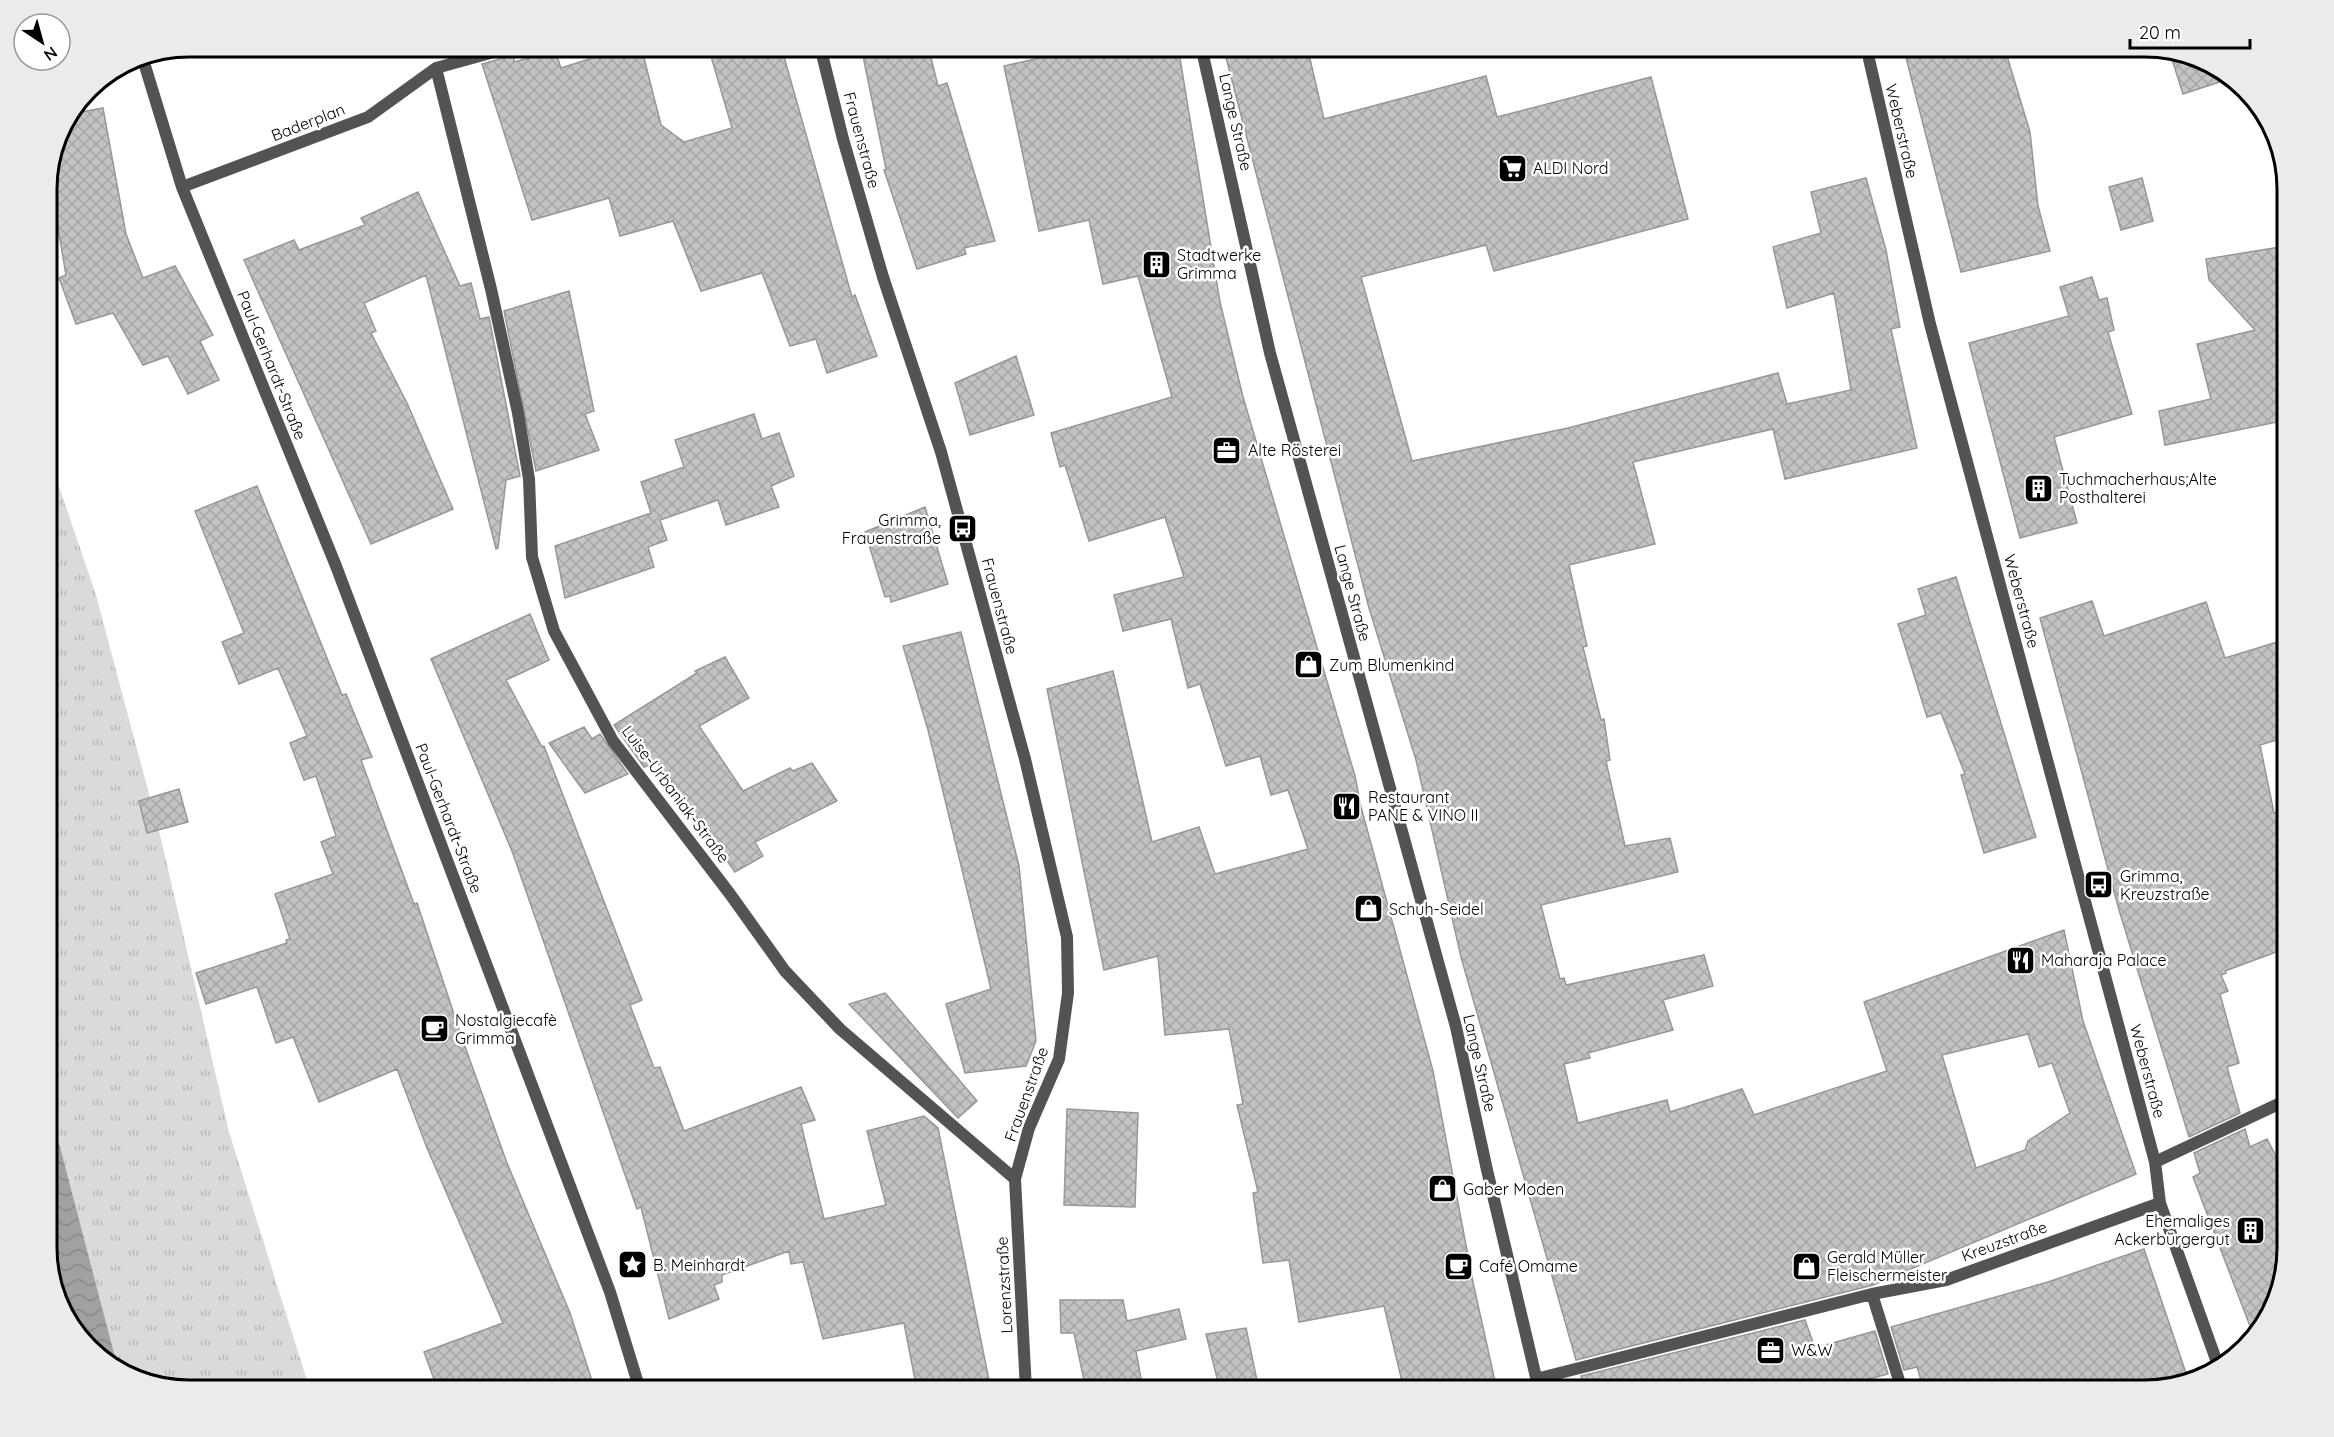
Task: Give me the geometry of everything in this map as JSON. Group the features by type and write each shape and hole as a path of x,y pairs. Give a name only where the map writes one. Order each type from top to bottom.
{"street":[{"name":"Baderplan","path":"182,187 368,117 436,68 476,57"},
{"name":"Frauenstraße","path":"823,57 843,139 883,277 941,452 1025,759 1067,937 1068,993 1059,1059 1029,1128 1015,1179"},
{"name":"Lange Straße","path":"1204,57 1270,353 1456,1028 1537,1380"},
{"name":"Weberstraße","path":"1869,57 1930,324 2155,1162"},
{"path":"145,65 182,187"},
{"name":"Luise-Urbaniak-Straße","path":"436,68 491,290 529,479 532,557 554,631 613,741 730,894 785,971 840,1029 1015,1179"},
{"name":"Paul-Gerhardt-Straße","path":"182,187 336,566 610,1292 637,1380"},
{"path":"2216,1359 2160,1203 2155,1162 2277,1105"},
{"name":"Lorenzstraße","path":"1015,1179 1025,1380"},
{"name":"Kreuzstraße","path":"1556,1380 1872,1294 1946,1280 2160,1203"},
{"path":"1872,1294 1899,1380"}],"green space":[{"path":"57,480 96,595 162,843 229,1132 307,1380 172,1379 139,1370 115,1357 57,1135"}],"water":[{"path":"57,1135 115,1357 84,1328 67,1298 62,1282 57,1256"}],"building":[{"path":"507,57 514,57 514,62 533,57 557,57 561,68 596,57 644,57 661,125 684,142 732,128 711,57 784,57 852,297 855,295 877,356 827,373 816,339 790,346 762,273 701,291 673,221 620,236 609,198 532,220 482,64"},
{"path":"863,57 931,57 938,86 947,83 995,241 964,248 966,254 917,269 884,170 886,169"},
{"path":"1044,57 1180,57 1220,302 1243,397 1355,776 1361,807 1433,1071 1474,1287 1495,1380 1402,1380 1384,1306 1299,1322 1289,1260 1263,1263 1253,1193 1258,1192 1237,1105 1243,1104 1229,1029 1165,1035 1158,956 1104,970 1047,689 1113,671 1152,842 1199,827 1215,874 1308,849 1288,790 1271,795 1260,756 1226,766 1200,684 1188,688 1171,619 1123,631 1114,595 1184,577 1165,517 1089,541 1065,465 1060,467 1051,433 1172,397 1138,276 1103,284 1089,220 1039,231 1004,66"},
{"path":"1226,57 1310,57 1324,119 1486,76 1497,117 1651,77 1688,219 1494,271 1486,245 1361,277 1412,461 1568,428 1778,373 1787,404 1851,390 1834,293 1787,308 1773,247 1821,233 1811,192 1866,178 1886,250 1900,327 1891,329 1917,448 1785,479 1773,429 1633,462 1655,544 1569,565 1587,646 1583,647 1601,720 1604,719 1610,760 1606,761 1625,846 1670,838 1678,872 1541,905 1560,979 1564,978 1566,985 1704,955 1713,986 1663,1000 1673,1030 1588,1053 1590,1058 1564,1064 1578,1123 1667,1100 1670,1112 1742,1089 1754,1115 1887,1071 1864,1002 2064,930 2083,1021 2136,1174 1873,1285 1576,1360 1461,957 1416,760 1369,608","holes":["2028,1034 2039,1067 2052,1063 2070,1113 2028,1141 2025,1150 1976,1168 1942,1055"]},
{"path":"1906,57 2007,57 2030,132 2038,206 2050,251 1961,272"},
{"path":"2172,60 2195,67 2221,82 2183,94"},
{"path":"103,108 126,234 143,278 175,266 213,335 200,341 219,380 188,394 168,356 143,365 113,313 76,324 59,278 66,275 57,222 57,181 64,147 82,112"},
{"path":"2142,178 2153,221 2121,230 2109,187"},
{"path":"418,192 460,286 471,283 480,319 489,317 520,476 506,480 498,548 496,549 426,275 364,303 376,331 371,333 407,403 453,509 371,544 244,260 294,240 299,250 365,225 361,218"},
{"path":"2277,248 2277,422 2165,445 2159,411 2211,399 2197,344 2255,330 2209,280 2206,259"},
{"path":"2092,277 2099,300 2107,298 2114,330 2108,332 2132,414 2054,437 2077,523 2020,538 1969,343 2069,316 2060,287"},
{"path":"569,291 594,411 585,414 599,450 536,471 504,311"},
{"path":"1016,356 1034,415 970,435 955,383"},
{"path":"754,414 762,439 779,433 794,476 771,486 779,507 726,525 718,500 660,520 667,540 648,547 654,567 565,598 555,546 651,513 641,482 684,467 675,440"},
{"path":"257,486 342,695 346,694 372,757 361,760 414,904 417,903 507,1163 570,1313 592,1380 434,1380 424,1352 503,1323 427,1148 397,1069 319,1102 293,1037 276,1043 257,987 206,1004 196,973 287,943 286,940 290,939 275,894 333,874 321,842 336,836 316,776 304,780 290,743 307,736 278,668 239,684 222,642 244,633 195,511"},
{"path":"925,507 948,584 891,602 890,596 885,597 865,532"},
{"path":"1956,577 2036,837 1984,853 1961,775 1965,774 1941,713 1927,717 1898,624 1926,615 1918,589"},
{"path":"2092,601 2104,636 2206,602 2225,658 2277,642 2277,740 2260,745 2274,813 2277,812 2277,952 2225,971 2226,973 2221,975 2228,991 2220,994 2239,1063 2227,1067 2240,1113 2189,1137 2119,910 2040,618"},
{"path":"530,614 549,660 506,680 542,747 544,746 642,1000 630,1005 654,1068 660,1067 684,1131 801,1087 815,1120 801,1124 824,1219 886,1205 867,1131 924,1116 938,1128 989,1380 915,1380 904,1323 823,1339 803,1262 791,1264 789,1251 722,1275 722,1282 714,1285 719,1299 669,1319 641,1207 637,1209 512,851 431,659"},
{"path":"961,632 1019,866 1036,1041 1026,1066 965,1073 946,1004 991,989 928,730 903,646"},
{"path":"725,657 749,698 699,726 743,791 790,768 793,771 812,763 837,801 755,842 763,856 735,872 657,762 644,767 614,725 697,673 695,671"},
{"path":"584,727 592,739 600,734 628,774 585,793 549,743"},
{"path":"179,789 188,822 147,833 139,801"},
{"path":"885,993 977,1101 958,1118 849,1004"},
{"path":"1067,1109 1138,1113 1135,1207 1064,1205"},
{"name":"Ehemaliges Ackerbürgergut","path":"2245,1129 2250,1147 2267,1139 2277,1158 2276,1265 2267,1298 2250,1327 2193,1177 2200,1173 2194,1153"},
{"path":"2144,1249 2186,1373 2162,1379 2145,1380 1921,1380 1917,1367 1904,1370 1891,1327 2048,1282"},
{"path":"1060,1300 1123,1300 1127,1321 1179,1309 1186,1339 1136,1351 1141,1380 1084,1380 1074,1333 1061,1333"},
{"path":"1805,1320 1815,1348 1875,1331 1888,1374 1864,1380 1582,1380 1581,1376"},
{"path":"1246,1328 1257,1380 1218,1380 1206,1334"}],"place":[{"name":"ALDI Nord","path":"1512,168"},
{"name":"Stadtwerke Grimma","path":"1156,264"},
{"name":"Alte Rösterei","path":"1227,450"},
{"name":"Tuchmacherhaus;Alte Posthalterei","path":"2038,488"},
{"name":"Grimma, Frauenstraße","path":"962,529"},
{"name":"Zum Blumenkind","path":"1308,665"},
{"name":"Restaurant PANE & VINO II","path":"1347,806"},
{"name":"Grimma, Kreuzstraße","path":"2099,885"},
{"name":"Schuh-Seidel","path":"1368,909"},
{"name":"Maharaja Palace","path":"2020,960"},
{"name":"Nostalgiecafè Grimma","path":"434,1029"},
{"name":"Gaber Moden","path":"1442,1189"},
{"name":"Ehemaliges Ackerbürgergut","path":"2251,1230"},
{"name":"B. Meinhardt","path":"632,1265"},
{"name":"Café Omame","path":"1458,1266"},
{"name":"Gerald Müller Fleischermeister","path":"1806,1266"},
{"name":"W&W","path":"1770,1350"}]}
